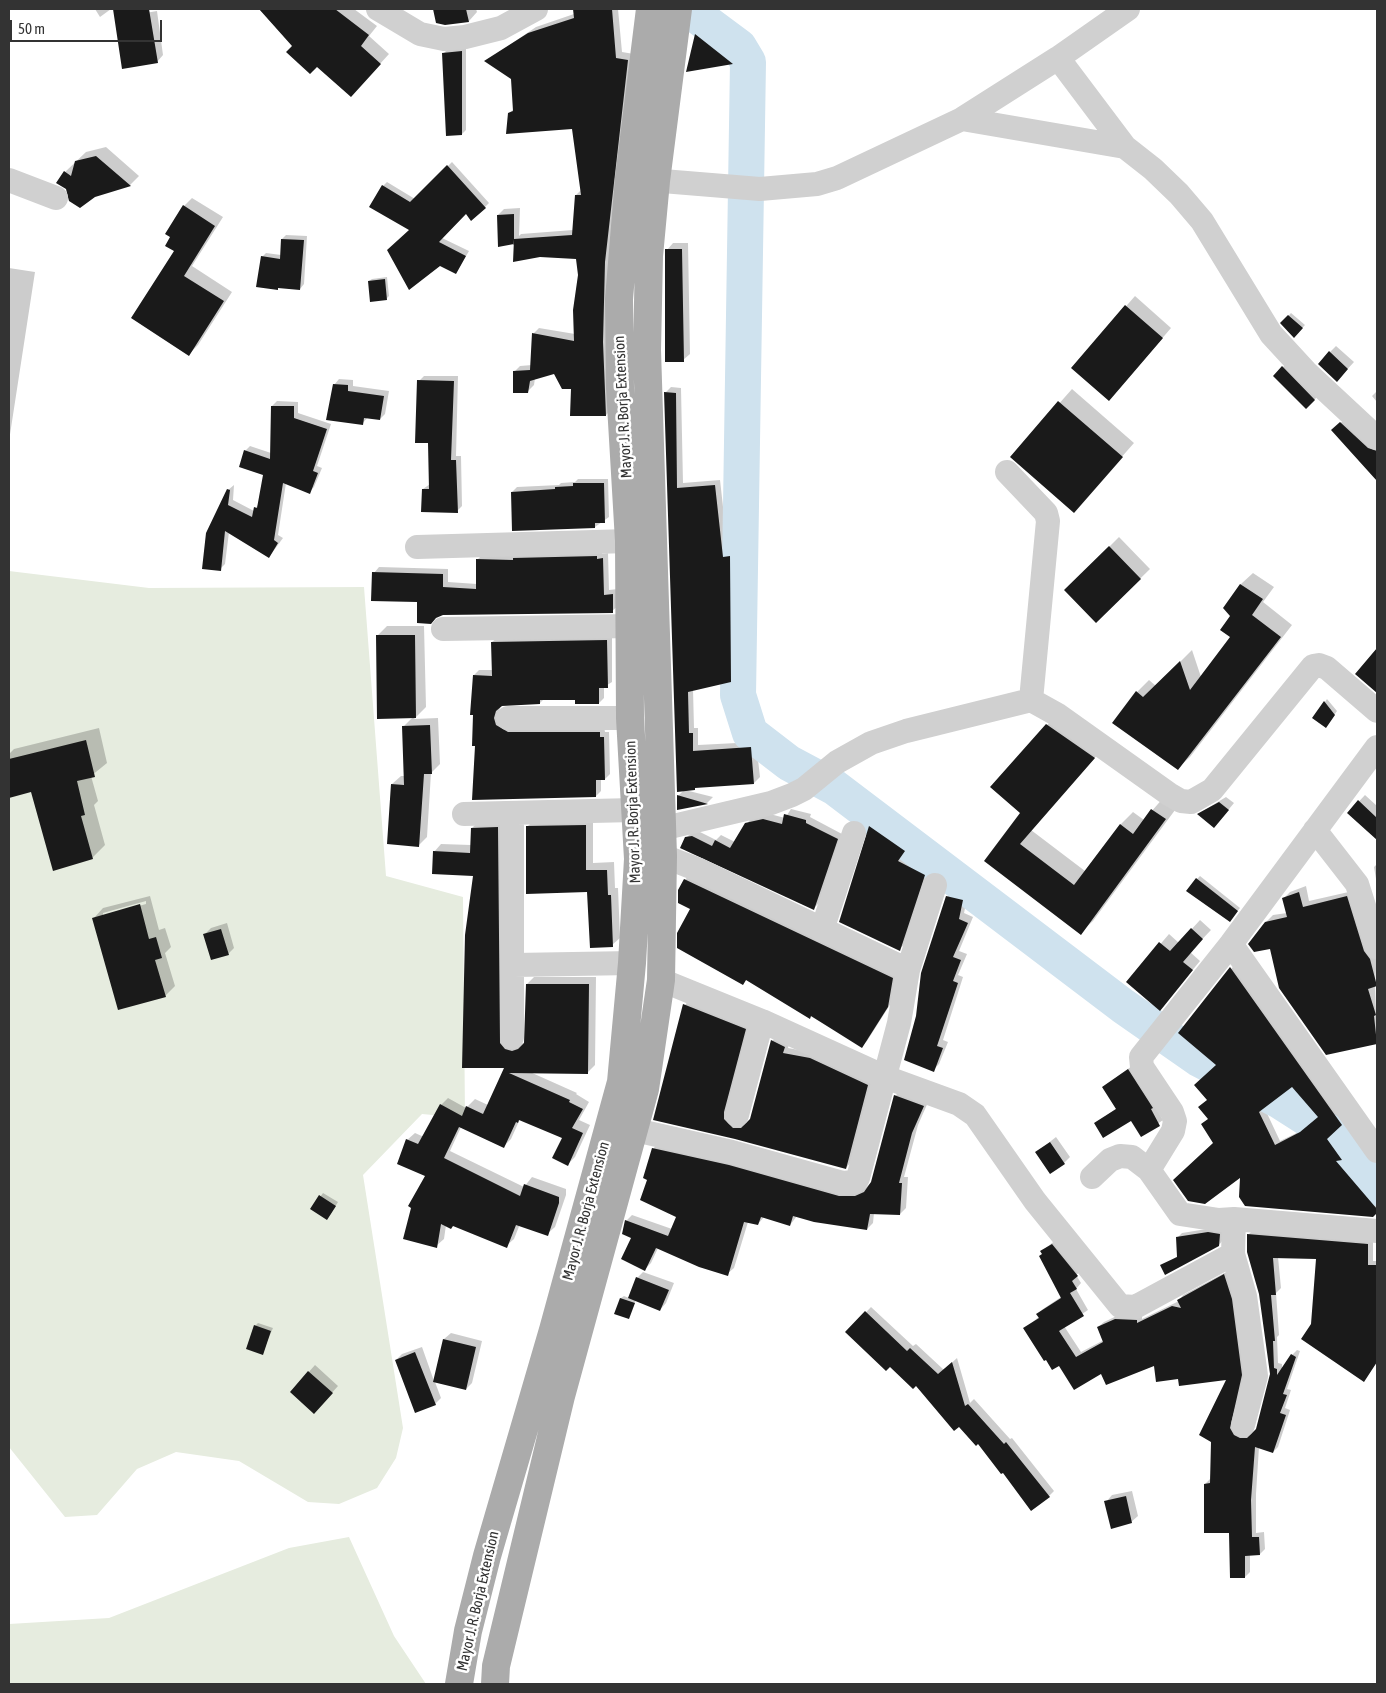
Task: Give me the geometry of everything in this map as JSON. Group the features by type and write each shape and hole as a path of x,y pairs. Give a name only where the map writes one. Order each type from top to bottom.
{"main road":[{"name":"Mayor J. R. Borja Extension","path":"495,1684 496,1666 561,1396 635,1130 632,963 645,851 661,829 639,494 620,388 619,299 629,178 649,10"},
{"name":"Mayor J. R. Borja Extension","path":"459,1684 468,1632 486,1556 556,1320 633,1085 661,980 645,851 634,810 630,718 631,626 629,541 639,494 647,350 649,256 656,181 677,16"},
{"path":"486,1556 520,1564"}],"street":[{"path":"378,9 420,34 444,39 482,34 502,28 536,9"},
{"path":"414,9 420,34"},
{"path":"629,178 760,189 810,185 837,178 962,119 1058,58 1128,9"},
{"path":"649,10 677,16"},
{"path":"1058,58 1125,147 1160,175 1202,221 1271,334 1286,352 1377,438"},
{"path":"962,119 1125,147"},
{"path":"9,180 56,198"},
{"path":"1007,472 1046,513 1048,521 1031,700"},
{"path":"417,547 629,541"},
{"path":"443,629 631,626"},
{"path":"661,829 771,803 804,789 836,762 871,743 915,729 1031,700 1058,715 1169,794 1190,802 1212,790 1313,666 1319,665 1328,668 1377,712"},
{"path":"508,718 630,718"},
{"path":"1149,1170 1173,1131 1175,1121 1172,1112 1140,1062 1141,1057 1231,944 1377,747"},
{"path":"464,814 634,810"},
{"path":"512,813 514,966 512,1037"},
{"path":"1316,830 1357,884 1377,946"},
{"path":"822,930 854,833"},
{"path":"645,851 699,870 908,970"},
{"path":"635,1130 732,1152 849,1184 858,1178 899,1023 908,970 935,885"},
{"path":"1231,944 1377,1150"},
{"path":"514,966 632,963"},
{"path":"661,980 762,1021 885,1077 960,1104 975,1115 1034,1202 1120,1306 1135,1308 1233,1254"},
{"path":"737,1115 762,1021"},
{"path":"1092,1177 1110,1160 1120,1156 1132,1157 1149,1170 1180,1214 1226,1220 1234,1219 1377,1232"},
{"path":"1234,1219 1233,1254 1245,1296 1256,1376 1243,1425"}],"shaded area":[{"path":"9,571 149,588 364,587 386,876 463,897 465,1118 422,1114 363,1175 403,1428 396,1458 377,1488 339,1504 308,1502 239,1461 176,1452 137,1469 97,1515 65,1517 9,1447"},
{"path":"349,1537 394,1636 426,1684 9,1684 9,1624 109,1618 289,1548"}],"building":[{"path":"113,9 149,9 158,63 122,69"},
{"path":"259,9 335,9 369,35 361,46 381,64 351,97 317,67 310,74 286,52 292,46"},
{"path":"433,9 466,9 469,22 445,25 436,23"},
{"path":"573,9 612,9 616,58 628,60 605,262 603,342 606,416 570,416 571,389 562,389 554,374 530,381 528,393 513,393 513,371 530,370 532,333 574,341 573,310 578,275 576,259 540,257 513,262 514,239 572,235 575,195 581,195 572,129 506,134 508,113 513,111 511,79 484,61 528,33 574,18"},
{"path":"695,34 733,64 686,72"},
{"path":"462,51 462,135 446,136 442,53"},
{"path":"96,156 131,186 95,197 80,208 69,201 66,189 56,183 64,171 71,176 75,161"},
{"path":"447,165 486,208 471,221 466,214 439,242 466,256 456,274 440,266 409,290 387,250 409,230 369,207 382,185 410,202"},
{"path":"183,205 215,226 184,276 224,301 189,356 131,318 174,251 165,246 170,237 165,234"},
{"path":"514,214 514,244 498,247 497,215"},
{"path":"281,239 304,240 300,290 256,287 261,256 280,259"},
{"path":"665,249 682,249 684,362 665,362"},
{"path":"385,279 387,300 370,302 368,281"},
{"path":"1125,305 1163,338 1109,401 1071,368"},
{"path":"1288,315 1303,328 1294,338 1280,323"},
{"path":"1329,351 1348,369 1337,382 1318,364"},
{"path":"1282,366 1315,400 1306,409 1273,376"},
{"path":"417,380 454,381 451,460 456,460 458,513 421,512 422,489 429,489 428,443 415,443"},
{"path":"333,384 348,385 348,391 384,396 380,420 364,418 363,425 326,420"},
{"path":"664,392 676,393 677,488 715,485 723,557 730,556 731,682 688,692 689,733 693,733 693,751 751,747 754,784 695,788 695,790 677,792"},
{"path":"1058,401 1123,457 1074,513 1010,457"},
{"path":"271,406 294,406 294,418 327,429 313,471 318,473 310,494 283,483 274,540 278,543 269,558 225,531 221,571 202,569 206,533 227,489 230,490 228,505 252,517 254,507 257,508 263,475 239,467 244,450 270,459"},
{"path":"1340,422 1368,448 1377,451 1377,481 1331,430"},
{"path":"573,483 604,483 605,523 595,523 595,528 512,531 511,492 555,489 555,487 573,486"},
{"path":"1109,546 1141,579 1096,623 1064,590"},
{"path":"597,556 597,559 603,558 604,595 613,594 613,613 443,615 436,618 431,624 417,623 417,602 371,601 372,572 443,574 443,587 476,589 476,559 513,560 513,558"},
{"path":"1240,584 1263,599 1252,615 1281,637 1178,770 1112,723 1136,691 1143,697 1180,661 1190,690 1230,637 1220,630 1230,616 1223,608"},
{"path":"376,635 415,635 416,718 377,719"},
{"path":"607,640 608,688 599,688 599,704 575,704 575,700 540,700 540,704 502,706 496,711 494,718 496,725 508,732 600,732 600,737 604,737 605,780 596,780 596,797 472,800 475,746 472,746 473,715 470,715 473,675 492,676 491,642"},
{"path":"1377,648 1377,693 1355,674"},
{"path":"1324,701 1335,715 1326,728 1312,718"},
{"path":"1046,724 1095,758 1020,844 1074,885 1120,824 1133,834 1151,809 1166,819 1081,935 984,861 1020,813 990,787"},
{"path":"430,725 432,774 424,774 419,847 387,844 391,784 404,785 402,726"},
{"path":"86,740 95,777 77,781 85,815 81,816 93,859 53,871 31,792 9,798 9,759"},
{"path":"677,795 708,804 677,810"},
{"path":"1358,800 1377,818 1377,840 1347,813"},
{"path":"1219,802 1229,810 1214,828 1197,814"},
{"path":"784,814 806,820 806,823 838,839 814,910 680,848 685,837 692,836 712,846 715,840 730,848 745,823 763,819 782,824"},
{"path":"586,825 586,870 607,870 608,895 611,895 613,947 590,948 587,892 526,894 526,826"},
{"path":"869,826 905,851 898,861 925,875 900,951 839,922"},
{"path":"498,827 500,1043 505,1049 512,1051 518,1049 524,1043 526,984 589,984 588,1074 509,1073 570,1100 569,1102 583,1109 572,1128 583,1133 568,1166 552,1158 562,1138 519,1120 518,1123 516,1122 504,1148 459,1127 444,1158 520,1196 524,1184 559,1197 559,1203 548,1236 516,1225 507,1248 453,1226 451,1229 441,1224 437,1248 403,1239 411,1208 408,1206 425,1176 397,1164 406,1139 418,1144 440,1104 462,1116 466,1106 483,1114 504,1068 462,1068 465,935 473,876 432,874 433,851 470,853 471,828"},
{"path":"1196,878 1238,911 1230,922 1186,891"},
{"path":"684,879 893,978 888,1007 862,1048 811,1016 810,1019 746,980 743,985 677,948 677,933 690,909 678,903 678,890"},
{"path":"1299,892 1303,907 1347,896 1364,951 1370,959 1377,986 1368,989 1376,1015 1374,1016 1377,1044 1326,1055 1279,988 1270,949 1254,952 1248,944 1265,922 1287,917 1282,898"},
{"path":"946,896 963,900 959,919 968,923 953,957 961,960 953,981 958,983 937,1046 943,1048 934,1072 904,1060 916,1016 921,973"},
{"path":"140,904 149,939 156,937 162,958 155,960 166,997 118,1010 92,918"},
{"path":"1191,928 1203,939 1183,962 1193,970 1160,1011 1126,982 1159,942 1170,951"},
{"path":"221,929 229,955 211,960 203,934"},
{"path":"1230,967 1342,1125 1327,1139 1342,1160 1336,1161 1377,1209 1377,1213 1373,1217 1245,1206 1239,1197 1240,1178 1205,1204 1188,1201 1173,1180 1213,1143 1201,1124 1208,1119 1198,1107 1207,1100 1194,1085 1216,1065 1178,1033","holes":["1292,1087 1318,1117 1300,1132 1275,1145 1259,1112"]},
{"path":"683,1004 746,1029 724,1112 724,1119 733,1128 741,1128 750,1119 771,1040 785,1047 783,1053 810,1058 868,1085 846,1169 735,1139 653,1120"},
{"path":"1128,1069 1153,1108 1151,1109 1160,1126 1141,1137 1131,1121 1103,1138 1094,1123 1116,1109 1102,1087"},
{"path":"894,1095 924,1106 912,1133 899,1183 902,1183 900,1215 870,1214 867,1230 814,1222 793,1216 790,1226 761,1217 758,1225 744,1222 728,1276 699,1267 656,1248 645,1271 621,1259 631,1238 622,1234 625,1220 668,1236 676,1217 640,1200 647,1180 643,1178 652,1148 729,1165 839,1196 855,1196 864,1192 871,1182"},
{"path":"1050,1142 1065,1164 1050,1174 1035,1152"},
{"path":"319,1195 336,1206 327,1220 310,1209"},
{"path":"1208,1232 1220,1234 1219,1246 1165,1275 1160,1265 1177,1257 1176,1237"},
{"path":"1247,1234 1368,1244 1368,1265 1377,1265 1377,1362 1364,1382 1301,1339 1311,1324 1316,1259 1273,1258 1276,1295 1271,1295 1275,1341 1273,1341 1274,1368 1277,1369 1277,1375 1291,1354 1296,1357 1283,1394 1287,1395 1280,1413 1286,1415 1273,1453 1255,1447 1251,1500 1252,1537 1259,1537 1260,1555 1245,1556 1245,1578 1230,1578 1229,1533 1204,1533 1204,1484 1210,1483 1211,1442 1199,1435 1226,1380 1179,1386 1178,1379 1156,1382 1154,1366 1106,1385 1101,1374 1074,1390 1059,1366 1052,1370 1046,1360 1044,1361 1023,1328 1039,1318 1036,1314 1061,1298 1039,1256 1042,1254 1040,1251 1052,1244 1078,1276 1072,1281 1077,1289 1070,1293 1084,1316 1059,1331 1076,1357 1103,1342 1097,1327 1115,1319 1137,1320 1137,1323 1172,1306 1181,1308 1177,1300 1224,1274 1232,1299 1242,1375 1230,1428 1234,1435 1240,1438 1247,1438 1256,1429 1270,1374 1259,1294 1247,1252"},
{"path":"636,1277 669,1290 660,1311 628,1298"},
{"path":"620,1298 635,1303 629,1319 614,1314"},
{"path":"865,1311 907,1351 910,1348 938,1374 952,1362 965,1406 968,1404 1004,1444 1006,1442 1050,1497 1031,1511 1003,1473 1001,1474 978,1444 976,1446 959,1427 954,1431 916,1386 913,1389 890,1367 886,1371 845,1332"},
{"path":"254,1325 271,1331 263,1355 246,1349"},
{"path":"443,1339 476,1347 466,1390 433,1382"},
{"path":"415,1352 436,1405 415,1413 395,1360"},
{"path":"308,1371 333,1393 314,1414 290,1392"},
{"path":"1126,1496 1132,1523 1111,1529 1104,1501"}],"waterway":[{"path":"688,9 739,47 748,62 738,695 750,733 789,763 834,787 1123,1006 1199,1059 1280,1101 1327,1131 1377,1188"}]}
